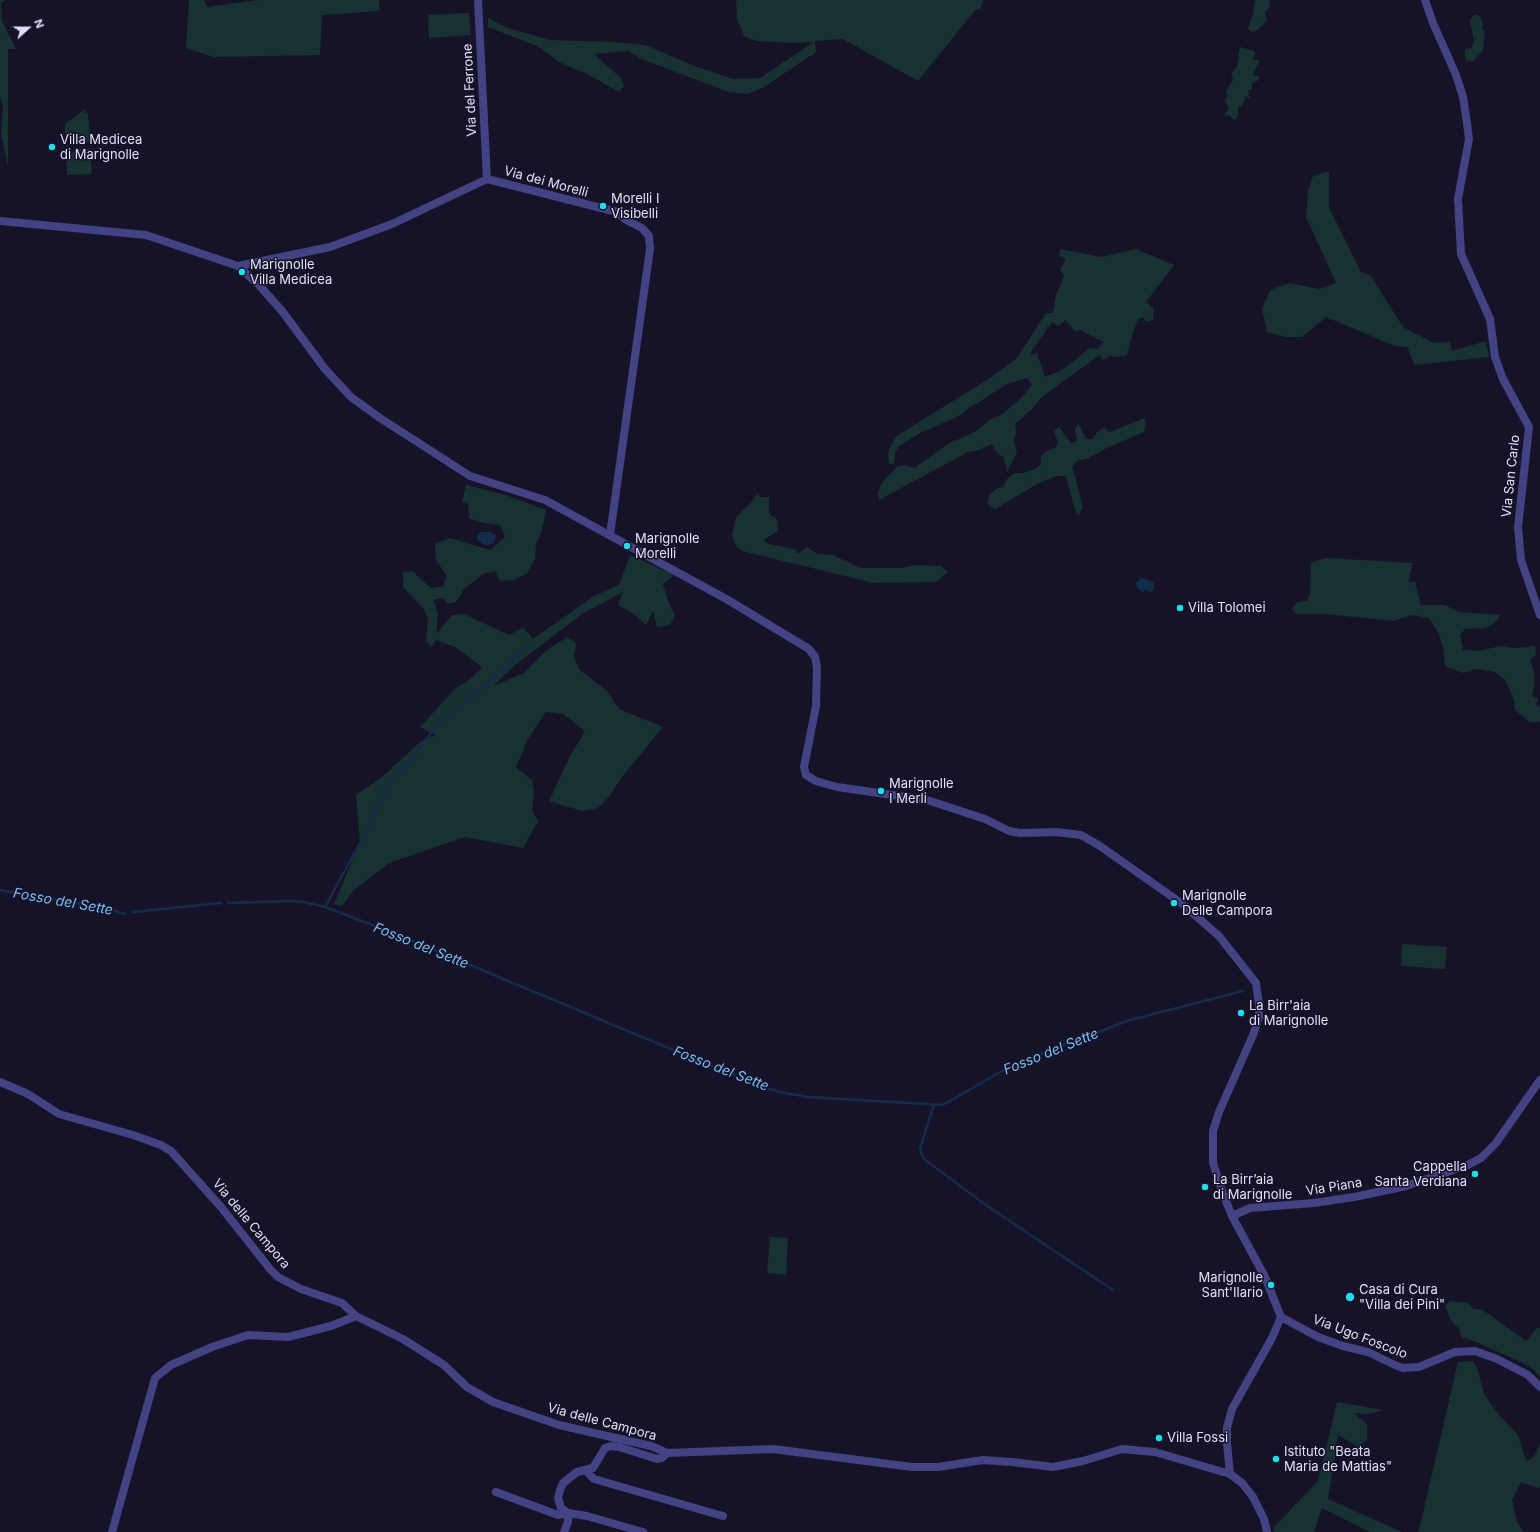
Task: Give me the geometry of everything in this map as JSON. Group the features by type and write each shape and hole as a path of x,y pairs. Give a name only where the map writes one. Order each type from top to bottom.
{"street":[{"name":"Via del Ferrone","path":"478,0 487,179"},
{"name":"Via San Carlo","path":"1425,0 1433,23 1456,75 1463,96 1467,123 1469,139 1458,199 1461,254 1490,319 1495,357 1503,379 1529,427 1518,527 1521,560 1540,615"},
{"name":"Via dei Morelli","path":"238,266 330,247 392,224 487,179 617,212 626,220 642,228 649,236 650,249 646,291 610,535"},
{"path":"0,221 146,235 238,266 268,295 324,369 350,397 470,476 545,500 728,600 808,649 815,657 817,667 816,706 804,767 806,775 816,782 837,787 927,800 985,819 1009,831 1020,833 1056,832 1081,835 1100,846 1181,903 1219,936 1256,983 1259,997 1259,1017 1253,1035 1219,1112 1213,1131 1213,1163 1232,1216 1264,1278 1281,1317 1272,1338 1232,1409 1227,1428 1226,1443 1230,1474"},
{"name":"Via Piana","path":"1232,1216 1250,1208 1314,1203 1399,1187 1468,1165 1481,1158 1496,1142 1540,1080"},
{"name":"Via delle Campora","path":"0,1082 28,1094 59,1114 133,1135 161,1145 171,1151 221,1207 270,1269 278,1276 301,1289 342,1303 356,1316 403,1338 444,1365 467,1387 493,1402 559,1425 651,1446 667,1453 773,1449 912,1467 938,1467 983,1460 1053,1467 1083,1461 1116,1450 1133,1449 1155,1452 1230,1474 1242,1483 1253,1497 1264,1519 1267,1532"},
{"path":"112,1532 155,1378 171,1365 212,1346 248,1335 288,1337 331,1326 356,1316"},
{"name":"Via Ugo Foscolo","path":"1281,1317 1318,1337 1343,1346 1368,1352 1403,1368 1419,1366 1455,1352 1475,1351 1497,1359 1528,1375 1540,1386"},
{"path":"568,1513 561,1508 558,1498 560,1490 564,1483 577,1472 592,1468 605,1448 612,1446 657,1459 662,1458 667,1453"},
{"path":"586,1470 594,1479 723,1516"},
{"path":"496,1492 558,1515 568,1513 587,1516 643,1532"},
{"path":"564,1532 568,1522 568,1513"}],"green space":[{"path":"0,0 6,0 1,3 2,21 16,49 8,49 8,166 1,134 3,106 0,98"},
{"path":"189,0 204,0 207,7 258,0 379,0 380,11 322,15 320,55 214,57 186,48"},
{"path":"736,0 983,0 980,10 976,9 918,81 843,39 815,41 816,52 764,87 748,94 728,92 642,59 628,51 594,54 621,78 624,86 619,92 587,74 561,63 537,46 488,27 488,18 508,28 550,40 614,42 645,45 695,66 733,79 760,78 814,42 793,43 756,41 744,36 737,19"},
{"path":"1255,0 1269,0 1270,7 1265,12 1267,20 1258,30 1252,32 1248,29 1253,14"},
{"path":"469,13 471,35 429,38 428,15"},
{"path":"1475,15 1479,15 1483,24 1481,28 1485,31 1483,51 1472,62 1465,60 1465,49 1471,48 1474,41 1470,19"},
{"path":"1240,47 1254,51 1255,55 1252,60 1259,60 1259,63 1252,75 1259,76 1259,80 1252,83 1252,89 1248,90 1250,99 1246,97 1242,106 1239,105 1238,107 1238,116 1236,119 1232,119 1230,115 1225,116 1225,112 1229,109 1225,100 1228,96 1226,92 1233,79 1231,74 1237,67"},
{"path":"85,109 85,113 88,113 90,142 75,143 73,140 65,138 65,124"},
{"path":"90,148 92,174 67,175 66,155 72,153 75,149"},
{"path":"1329,171 1329,207 1361,272 1371,276 1403,327 1434,343 1450,342 1452,351 1486,341 1489,357 1415,365 1407,347 1395,346 1326,317 1302,337 1285,337 1267,332 1262,309 1270,290 1290,283 1319,289 1336,283 1306,217 1308,191 1313,176"},
{"path":"1060,249 1101,257 1136,249 1174,265 1146,302 1154,309 1153,320 1146,322 1143,317 1138,319 1127,355 1117,357 1110,356 1103,360 1100,355 1043,396 1032,409 1015,424 1016,432 1014,443 1017,452 1007,472 1004,458 996,452 992,444 979,450 968,452 879,500 878,492 883,481 897,467 904,465 914,468 948,444 976,431 989,420 1004,413 1023,396 1032,384 1027,378 1005,385 978,403 969,407 961,415 920,433 899,446 895,453 894,464 889,464 888,452 895,437 990,378 1017,358 1046,313 1053,313 1056,295 1064,276 1060,269 1066,259 1059,256","holes":["1065,320 1075,331 1080,330 1104,342 1097,349 1089,348 1064,369 1045,377 1037,353 1029,355 1052,322 1059,326"]},
{"path":"1145,418 1146,424 1144,432 1086,459 1079,460 1072,466 1083,507 1078,516 1065,476 1056,476 1039,483 995,509 987,504 990,494 996,489 1003,487 1006,480 1014,473 1024,473 1037,468 1041,464 1041,457 1045,452 1055,448 1058,443 1054,431 1059,427 1071,443 1077,441 1075,429 1078,423 1086,439 1093,439 1097,432 1104,428 1110,432"},
{"path":"466,485 506,495 546,510 542,531 536,544 535,559 527,574 513,580 500,581 495,571 483,574 464,589 456,602 447,604 443,598 433,600 438,613 436,634 452,615 464,614 509,635 523,628 533,639 594,596 619,585 630,555 674,575 663,584 668,601 675,615 670,625 657,627 653,611 646,625 635,615 618,605 623,592 582,614 515,665 493,686 524,673 546,651 567,637 576,642 574,656 579,669 608,692 619,709 663,727 622,777 608,798 598,808 582,811 549,801 569,758 585,731 563,714 546,712 528,739 516,767 532,780 534,792 532,811 538,821 523,848 465,837 389,863 353,891 342,906 334,904 360,842 356,795 382,777 419,743 435,735 420,727 455,689 473,677 482,667 455,647 436,640 432,647 426,641 428,620 424,609 403,587 403,572 412,571 431,588 443,586 447,576 436,560 435,544 450,538 490,550 505,537 500,525 483,523 469,518 468,504 462,502"},
{"path":"757,494 760,497 769,497 769,514 777,519 778,531 763,540 768,544 795,549 798,554 807,547 817,554 833,555 860,568 900,568 917,565 941,566 948,572 936,582 874,583 742,551 736,546 732,535 736,517 751,503"},
{"path":"1327,558 1413,563 1408,582 1415,582 1421,605 1445,605 1459,612 1500,615 1496,622 1486,628 1465,629 1460,635 1463,650 1479,651 1500,646 1515,648 1535,646 1536,655 1530,660 1534,672 1532,696 1538,699 1536,705 1540,707 1540,722 1530,722 1515,710 1514,700 1506,681 1495,672 1476,669 1463,673 1445,666 1443,647 1439,634 1429,618 1412,615 1393,621 1325,614 1296,614 1292,609 1297,602 1307,601 1310,594 1311,563"},
{"path":"1402,944 1447,947 1445,969 1401,966"},
{"path":"770,1237 788,1238 786,1275 767,1273"},
{"path":"1450,1301 1468,1303 1474,1309 1483,1310 1526,1341 1537,1328 1540,1328 1540,1377 1533,1369 1521,1362 1462,1337 1459,1329 1451,1321 1445,1306"},
{"path":"1473,1361 1477,1368 1484,1394 1499,1415 1518,1435 1526,1461 1534,1457 1540,1444 1540,1485 1539,1488 1521,1482 1512,1500 1517,1522 1524,1532 1417,1532 1419,1530 1458,1362"},
{"path":"1337,1402 1384,1410 1367,1414 1354,1413 1367,1424 1367,1440 1358,1447 1338,1435 1328,1499 1402,1532 1370,1532 1322,1508 1314,1532 1274,1532 1273,1528 1318,1481"}],"water":[{"path":"481,532 490,532 496,535 493,544 485,545 477,540 477,535"},
{"path":"1140,578 1147,579 1154,583 1154,589 1151,592 1146,590 1143,592 1137,588 1136,582 1139,581"}],"waterway":[{"path":"325,907 367,830 387,785 442,722 528,647"},
{"name":"Fosso del Sette","path":"0,890 106,908 125,914"},
{"name":"Fosso del Sette","path":"228,903 290,901 304,902 325,907 391,932 757,1085 780,1092 808,1097 943,1105 1014,1064 1130,1020 1243,991"},
{"name":"Fosso del Sette","path":"133,912 221,903"},
{"path":"934,1104 920,1149 924,1159 983,1203 1113,1290"}],"place":[{"name":"Villa Medicea di Marignolle","path":"52,147"},
{"name":"Morelli I Visibelli","path":"603,206"},
{"name":"Marignolle Villa Medicea","path":"242,272"},
{"name":"Marignolle Morelli","path":"627,546"},
{"name":"Villa Tolomei","path":"1180,608"},
{"name":"Marignolle I Merli","path":"881,791"},
{"name":"Marignolle Delle Campora","path":"1174,903"},
{"name":"La Birr'aia di Marignolle","path":"1241,1013"},
{"name":"Cappella Santa Verdiana","path":"1475,1174"},
{"name":"La Birr’aia di Marignolle","path":"1205,1187"},
{"name":"Marignolle Sant'Ilario","path":"1271,1285"},
{"name":"Casa di Cura \"Villa dei Pini\"","path":"1350,1297"},
{"name":"Villa Fossi","path":"1159,1438"},
{"name":"Istituto \"Beata Maria de Mattias\"","path":"1276,1459"}]}
